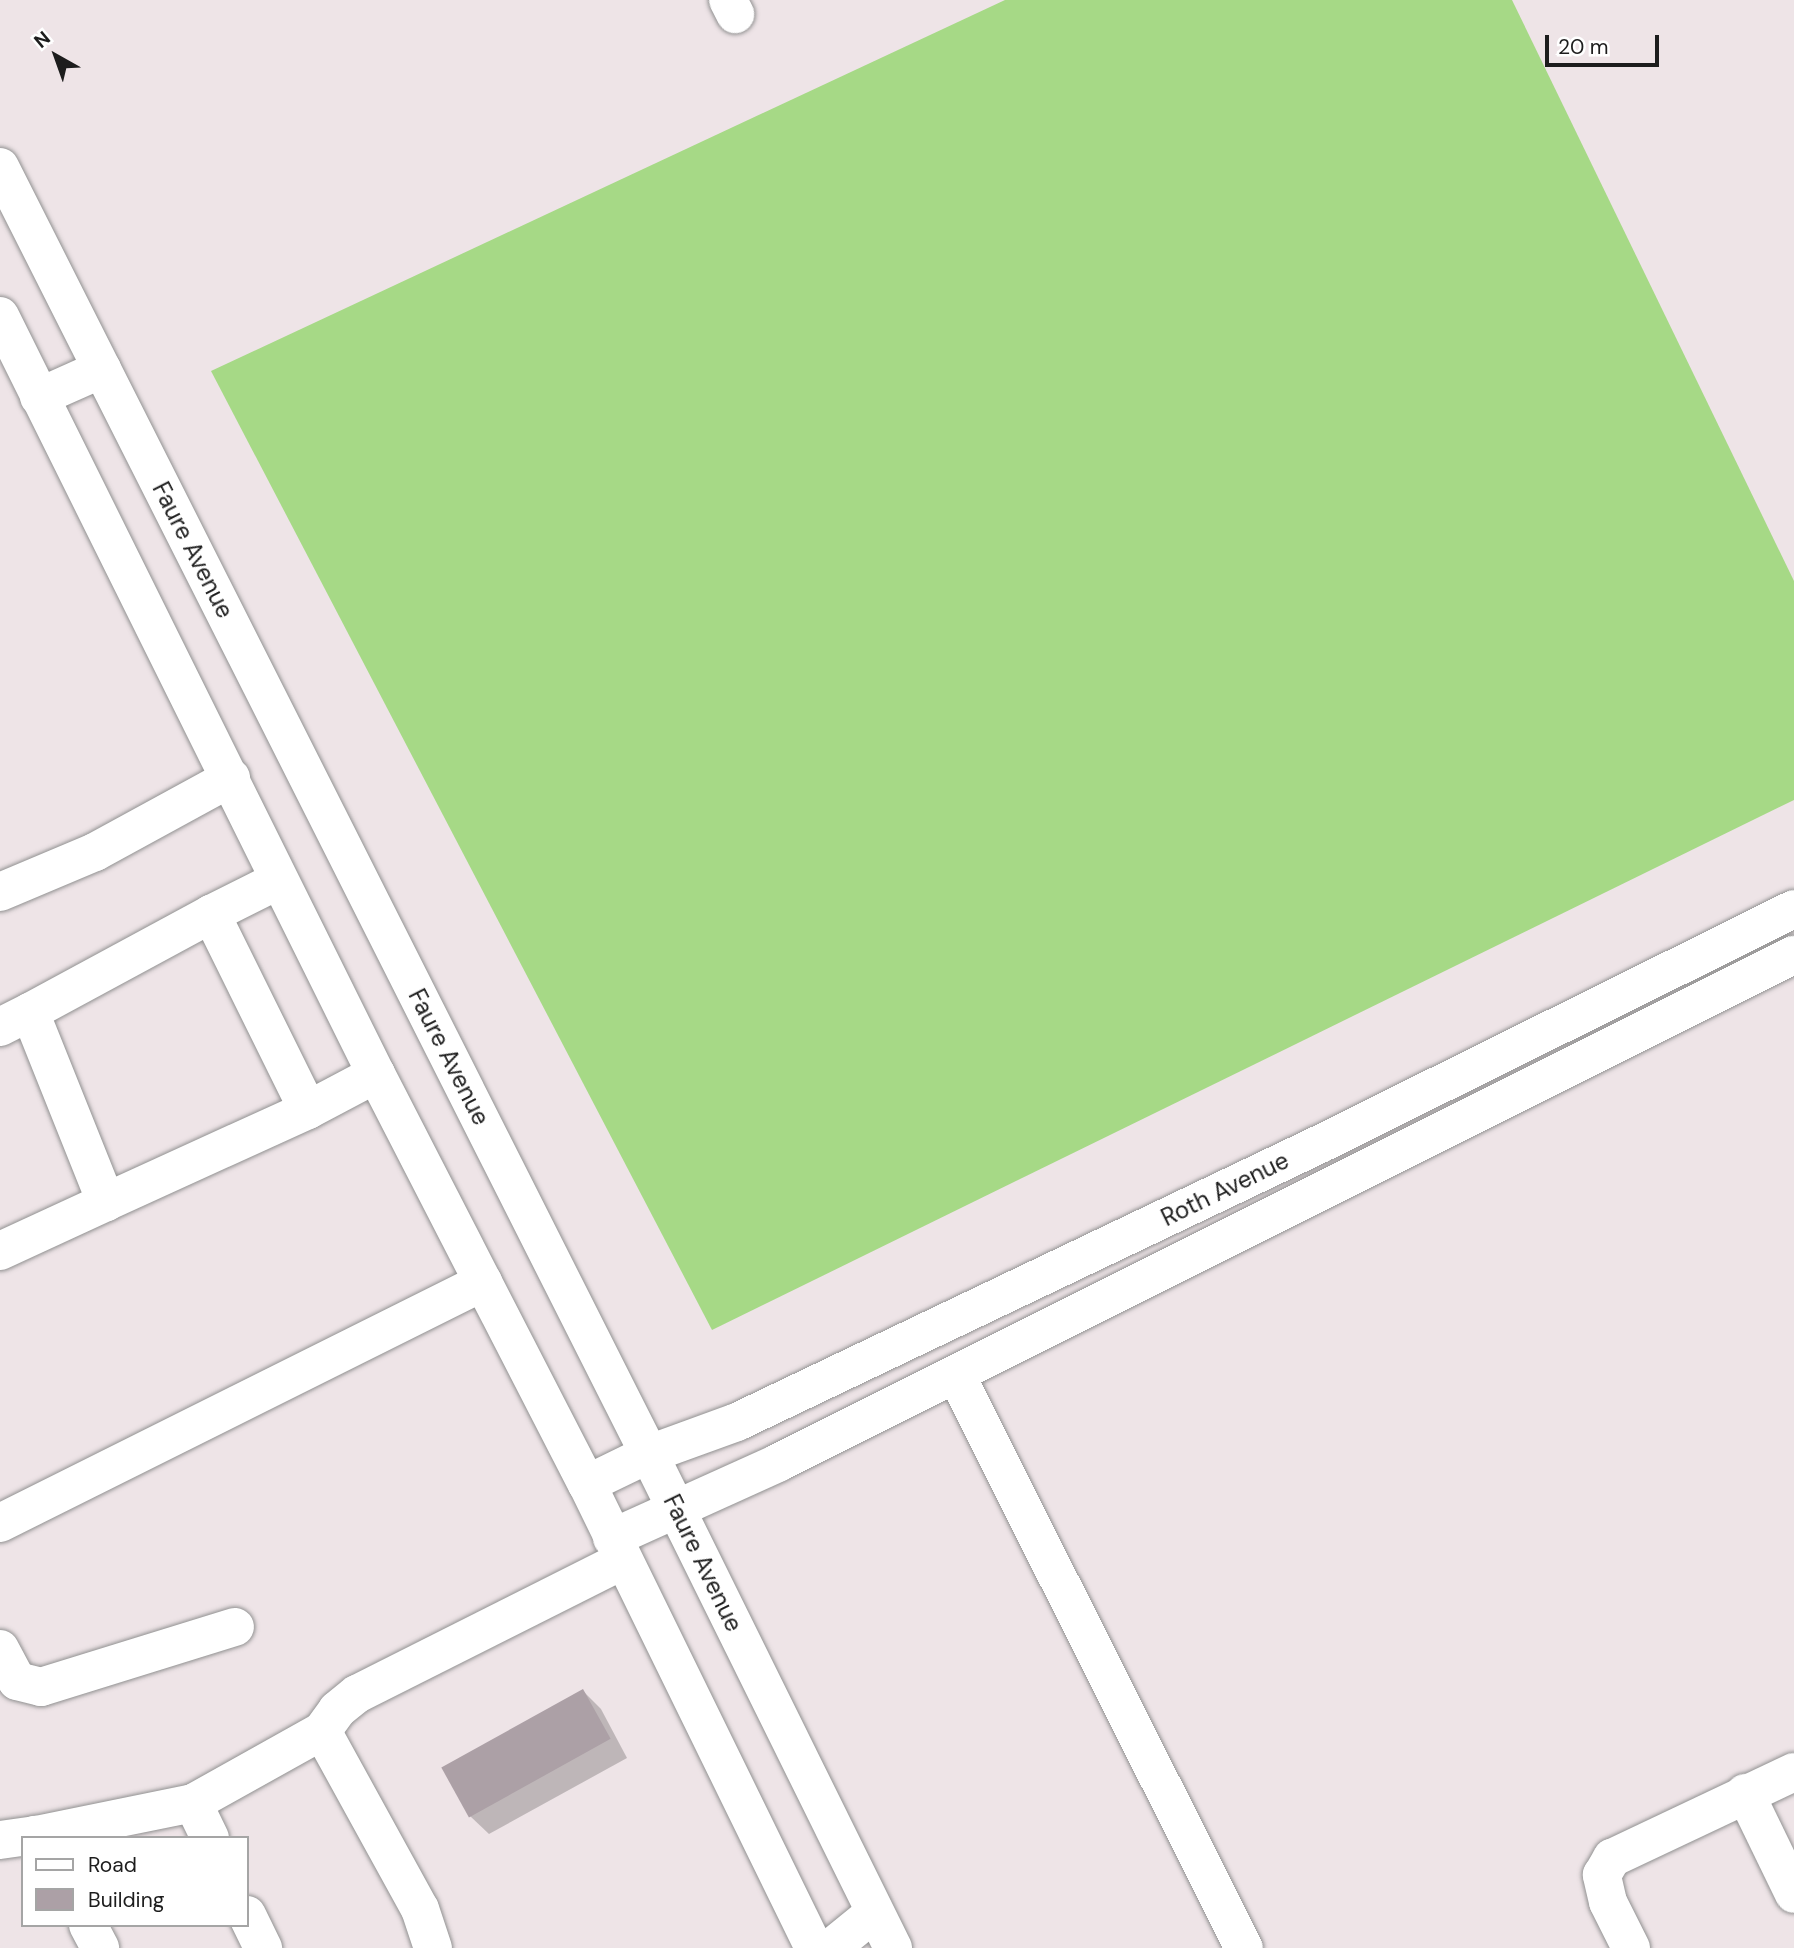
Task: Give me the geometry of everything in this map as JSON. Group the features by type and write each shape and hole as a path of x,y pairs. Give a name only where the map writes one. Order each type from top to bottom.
{"street":[{"name":"Faure Avenue","path":"0,167 649,1454 892,1948"},
{"path":"0,316 376,1074 587,1484 814,1948"},
{"path":"40,397 102,369"},
{"path":"0,892 94,852 231,778"},
{"path":"106,1202 15,1020 279,880"},
{"name":"Roth Avenue","path":"587,1484 649,1454 774,1405 1318,1145 1794,909"},
{"path":"211,914 308,1110"},
{"name":"Roth Avenue","path":"322,1731 337,1710 367,1689 617,1550 677,1513 1794,955"},
{"path":"0,1251 308,1110 376,1074"},
{"path":"0,1523 483,1282"},
{"path":"956,1375 1244,1948"},
{"path":"2,1663 17,1681 41,1687 235,1628"},
{"path":"35,1836 193,1803 322,1731 420,1909 433,1948"},
{"path":"1632,1948 1608,1902 1602,1875 1612,1858 1794,1772"},
{"path":"1745,1793 1794,1894"},
{"path":"193,1803 209,1836"},
{"path":"831,1948 874,1913"},
{"path":"248,1917 263,1948"},
{"path":"89,1927 100,1948"}],"green space":[{"path":"1005,0 1512,0 1794,581 1794,800 712,1330 211,371"}],"building":[{"path":"583,1689 611,1739 469,1817 441,1768"}]}
